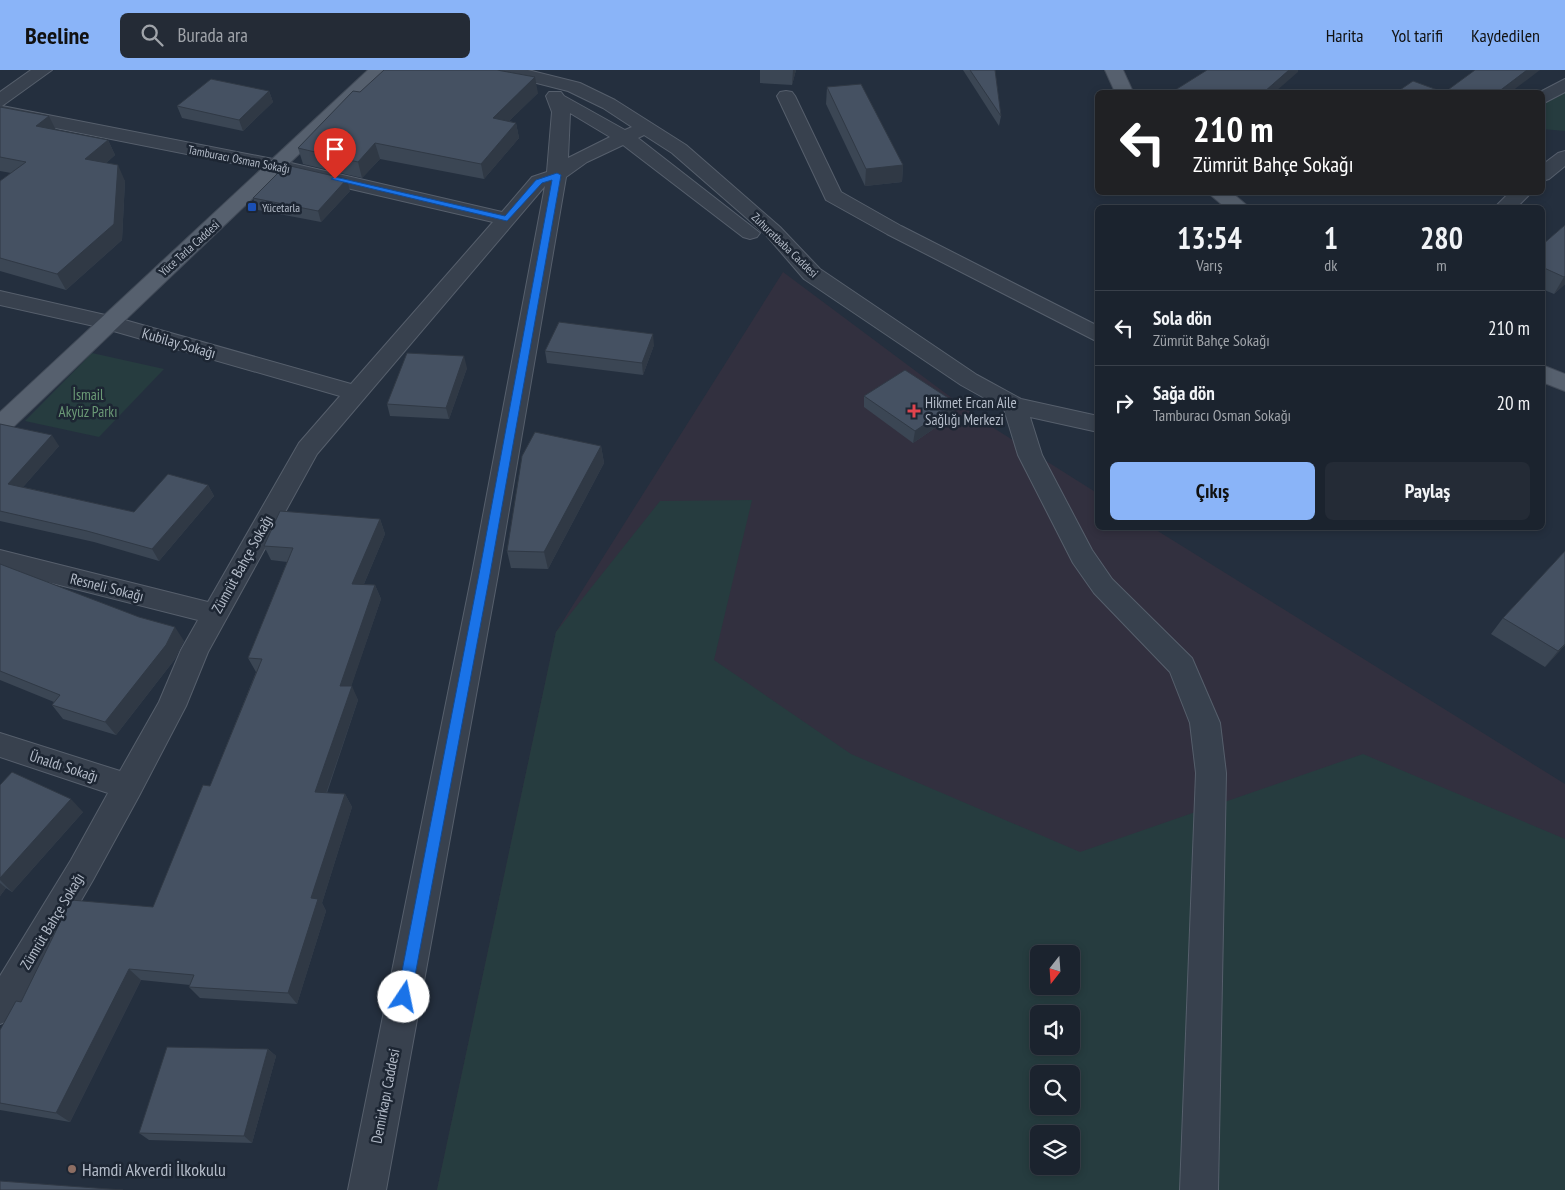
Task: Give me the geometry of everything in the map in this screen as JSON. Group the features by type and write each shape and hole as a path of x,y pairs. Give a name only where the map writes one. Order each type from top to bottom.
{"main road":[{"name":"Yüce Tarla Caddesi","path":"0,426 106,322 278,166 378,70"},
{"path":"1114,70 1123,90"},
{"path":"1221,195 1236,205"},
{"path":"1545,373 1565,383"}],"street":[{"path":"0,101 43,70"},
{"name":"Zuhuratbaba Caddesi","path":"507,70 574,87 609,104 635,129 679,149 773,231 812,274 969,380 1014,405 1095,423"},
{"path":"539,78 555,96 599,121 635,129"},
{"path":"1545,97 1565,84"},
{"name":"Demirkapı Caddesi","path":"367,1190 481,593 558,162 561,112 555,96"},
{"path":"786,96 833,196 894,230 1095,333"},
{"name":"Tamburacı Osman Sokağı","path":"0,111 278,166 507,219"},
{"path":"558,162 574,131 599,121"},
{"path":"558,162 580,158 635,129"},
{"name":"Zümrüt Bahçe Sokağı","path":"0,1007 82,870 128,787 172,706 195,650 214,614 308,449 539,181 558,162"},
{"path":"1507,205 1519,195"},
{"name":"Kubilay Sokağı","path":"0,298 106,322 356,393"},
{"path":"1014,405 1030,455 1082,556 1103,586 1182,666 1205,723 1211,773 1199,1190"},
{"name":"Resneli Sokağı","path":"0,560 214,614"},
{"name":"Ünaldı Sokağı","path":"0,745 128,787"}],"shaded area":[{"path":"783,272 984,422 1095,492 1095,530 1156,530 1565,784 1565,1190 437,1190 556,632"}],"green space":[{"path":"1565,89 1565,131 1545,129 1545,103"},
{"name":"İsmail Akyüz Parkı","path":"92,353 164,369 99,437 25,421"},
{"path":"752,500 714,660 851,754 1080,852 1363,754 1565,839 1565,1190 437,1190 556,632 660,501"}],"building":[{"path":"384,70 497,70 535,77 493,118 516,123 481,164 375,143 358,162 298,148 353,91 360,92"},
{"path":"970,70 995,70 1001,116"},
{"path":"1207,70 1289,70 1266,90 1175,90"},
{"path":"1475,70 1527,70 1501,90 1448,90"},
{"path":"211,79 269,91 239,120 177,106"},
{"path":"1413,81 1438,90 1400,90"},
{"path":"861,84 903,165 866,169 827,87"},
{"path":"0,107 49,116 36,126 108,140 85,159 118,165 114,224 57,274 0,258 0,181 26,162 0,157"},
{"path":"286,165 347,179 318,211 253,198"},
{"path":"1565,225 1564,277 1545,268 1545,242"},
{"path":"559,322 653,334 642,363 545,351"},
{"path":"407,353 464,356 446,408 387,404"},
{"path":"905,370 956,403 915,431 864,396"},
{"path":"0,424 52,435 8,484 134,512 168,474 208,485 152,549 87,531 0,511"},
{"path":"535,432 601,446 544,552 507,551 522,456"},
{"path":"280,511 380,519 352,584 375,585 340,686 352,686 315,792 345,794 311,898 318,899 288,993 189,987 194,975 129,969 56,1113 0,1103 0,1030 16,1001 21,1002 71,900 153,907 203,785 210,786 262,659 248,658 293,548 264,546"},
{"path":"1565,551 1565,644 1558,651 1503,618"},
{"path":"0,564 139,617 175,627 166,645 105,722 52,705 60,695 0,671"},
{"path":"12,772 71,799 0,878 0,785"},
{"path":"167,1047 268,1049 244,1136 139,1133"},
{"path":"0,1181 123,1190 0,1190"}],"place":[{"name":"Yücetarla","path":"252,207"},
{"name":"Hikmet Ercan Aile Sağlığı Merkezi","path":"914,411"},
{"name":"Hamdi Akverdi İlkokulu","path":"72,1169"}],"route":[{"path":"335,179 507,219 539,181 557,175 485,574 404,997"}]}
